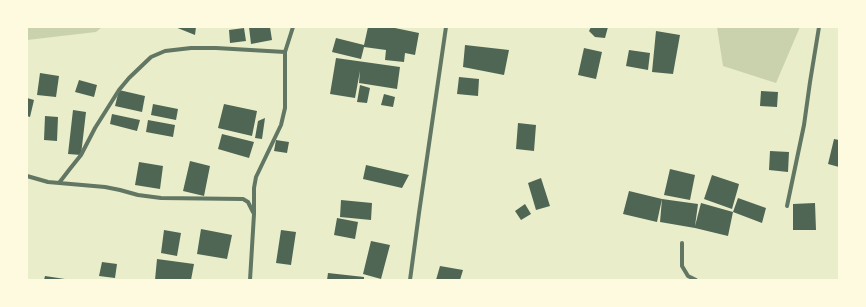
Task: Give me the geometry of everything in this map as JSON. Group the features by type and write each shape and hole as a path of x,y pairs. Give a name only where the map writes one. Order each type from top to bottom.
{"street":[{"path":"250,280 254,188 256,177 281,125 285,108 285,52 293,27"},
{"path":"410,280 446,27"},
{"path":"788,206 804,125 819,27"},
{"path":"59,183 81,155 95,128 119,90 128,78 151,57 165,51 191,48 285,52"},
{"path":"27,176 48,182 105,187 138,195 161,198 243,199 248,202 254,214"},
{"path":"682,243 682,266 688,276 696,280"}],"green space":[{"path":"27,27 102,27 96,32 27,40"},
{"path":"717,27 800,27 776,83 723,66"}],"building":[{"path":"175,27 196,27 195,35"},
{"path":"249,27 270,27 272,40 251,44"},
{"path":"368,27 395,27 419,33 415,55 405,53 404,62 385,60 386,50 364,47 361,59 332,52 336,38 364,45"},
{"path":"591,27 608,27 605,38 595,37 589,31"},
{"path":"244,28 246,41 230,43 229,30"},
{"path":"656,31 680,35 673,74 652,72"},
{"path":"465,45 509,50 504,75 463,67"},
{"path":"584,48 602,52 596,79 578,75"},
{"path":"629,50 650,53 648,70 626,66"},
{"path":"336,58 400,67 397,89 359,83 360,71 355,98 330,94"},
{"path":"40,73 59,76 56,97 37,95"},
{"path":"459,77 479,79 478,96 457,94"},
{"path":"79,80 97,85 94,97 75,92"},
{"path":"360,85 370,88 367,103 357,102"},
{"path":"119,90 145,96 142,112 115,106"},
{"path":"761,91 778,92 777,107 760,106"},
{"path":"384,94 395,97 393,107 381,105"},
{"path":"27,98 34,100 30,117 27,116"},
{"path":"153,104 178,109 176,120 151,115"},
{"path":"224,104 257,111 252,136 218,128"},
{"path":"73,110 86,112 81,155 68,154"},
{"path":"112,114 140,120 137,131 110,124"},
{"path":"45,116 58,117 57,141 44,140"},
{"path":"265,118 262,139 255,138 258,121"},
{"path":"148,120 175,125 173,137 146,132"},
{"path":"518,123 536,125 534,151 516,149"},
{"path":"222,134 254,142 249,158 218,149"},
{"path":"834,139 839,140 839,167 828,164"},
{"path":"276,140 289,142 287,153 274,151"},
{"path":"770,151 789,152 788,172 769,170"},
{"path":"190,161 210,166 204,196 183,191"},
{"path":"139,162 163,166 160,189 135,185"},
{"path":"366,165 409,175 402,188 363,179"},
{"path":"670,169 695,175 690,200 664,195"},
{"path":"712,175 739,184 732,209 704,199"},
{"path":"541,178 550,206 536,210 528,183"},
{"path":"629,191 662,199 657,222 623,214"},
{"path":"738,198 766,208 762,223 733,212"},
{"path":"662,199 698,204 695,226 701,203 733,212 728,236 660,222"},
{"path":"341,200 372,203 371,220 340,217"},
{"path":"815,203 816,230 793,230 793,204"},
{"path":"525,204 531,214 521,220 515,211"},
{"path":"337,218 358,222 355,239 334,235"},
{"path":"201,229 232,235 227,259 197,254"},
{"path":"164,230 181,233 177,256 161,253"},
{"path":"281,230 296,232 291,265 276,263"},
{"path":"371,241 390,245 381,279 363,274"},
{"path":"157,259 194,264 191,280 155,280"},
{"path":"102,262 117,264 115,278 99,276"},
{"path":"440,266 463,270 460,280 436,280"},
{"path":"328,273 364,277 364,280 327,280"},
{"path":"45,276 65,279 65,280 44,280"}]}
